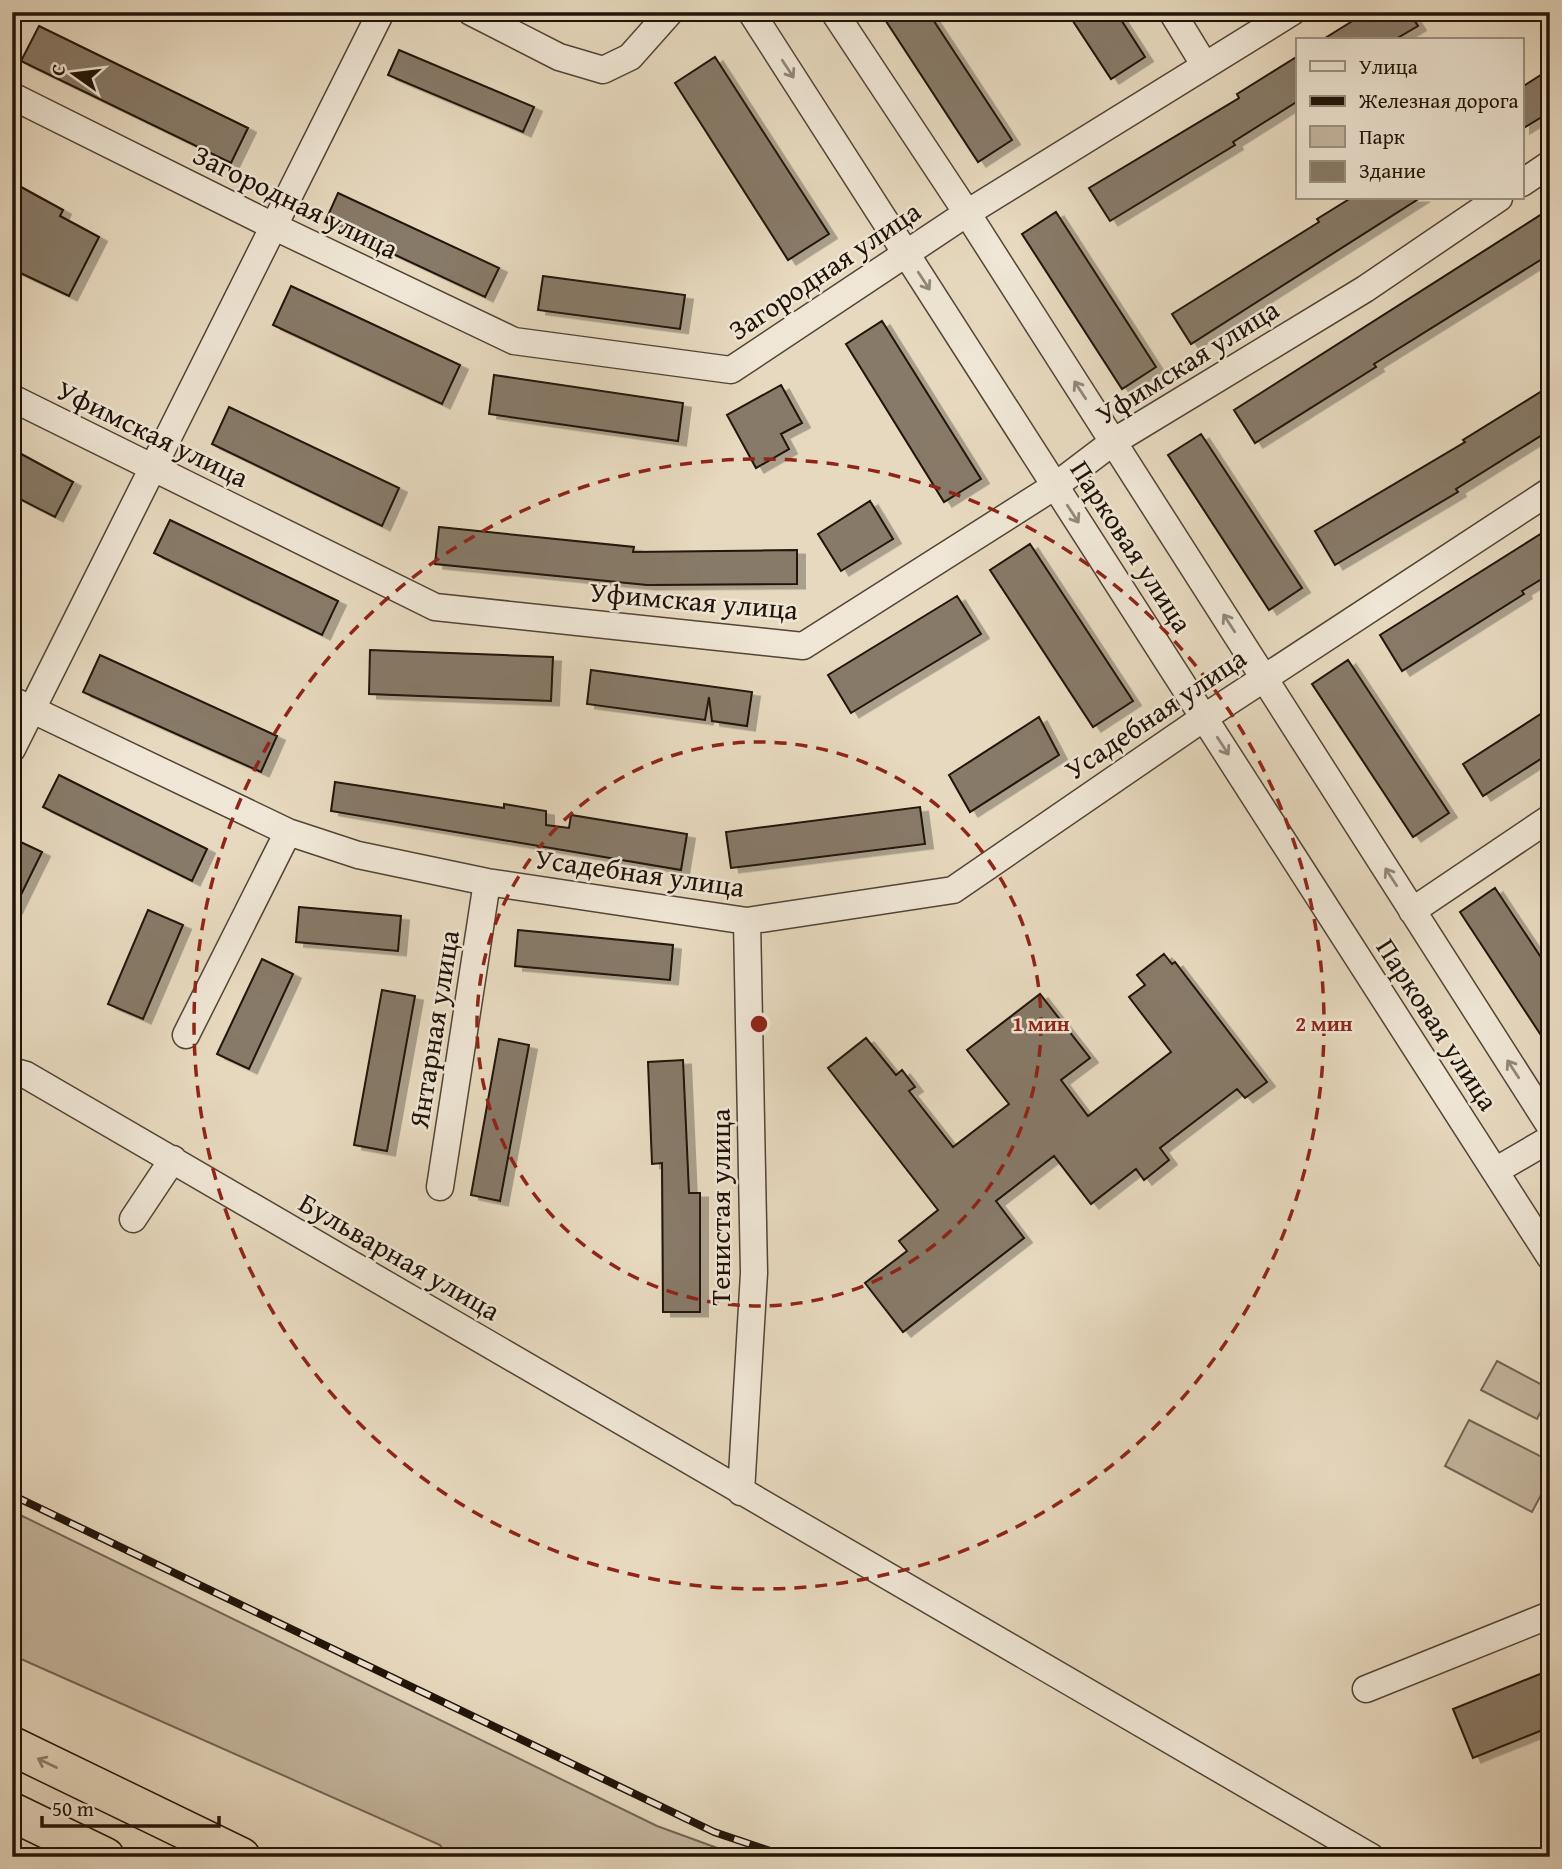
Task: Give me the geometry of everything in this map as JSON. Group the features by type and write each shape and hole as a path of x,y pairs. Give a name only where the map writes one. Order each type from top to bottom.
{"highway":[{"path":"12,1746 241,1857"},
{"path":"12,1812 105,1857"}],"street":[{"path":"12,749 22,705 154,469 381,12"},
{"path":"471,12 559,57 603,70 630,57 670,12"},
{"name":"Парковая улица","path":"751,12 1550,1256"},
{"path":"834,12 967,213 1550,1126"},
{"path":"1171,12 1205,66"},
{"name":"Загородная улица","path":"12,96 273,226 514,341 731,370 967,213 1292,12"},
{"path":"1524,182 1550,164"},
{"name":"Уфимская улица","path":"12,398 435,607 803,646 1055,486 1113,442 1365,289 1496,200"},
{"name":"Усадебная улица","path":"22,705 288,832 358,855 487,882 747,921 953,890 1263,678 1550,491"},
{"path":"1412,911 1550,818"},
{"path":"186,1035 288,832"},
{"name":"Янтарная улица","path":"440,1187 487,882"},
{"name":"Тенистая улица","path":"741,1492 754,1273 747,921"},
{"name":"Бульварная улица","path":"19,1073 173,1159 1371,1857"},
{"path":"1495,1171 1550,1139"},
{"path":"133,1219 173,1159"},
{"path":"1366,1689 1550,1615"}],"green space":[{"path":"1497,1361 1550,1389 1537,1419 1481,1390"},
{"path":"1469,1420 1550,1461 1550,1478 1532,1512 1445,1466"},
{"path":"12,1511 657,1826 742,1857 448,1857 440,1845 12,1655"}],"building":[{"path":"880,12 928,12 1012,140 978,162"},
{"path":"1067,12 1116,12 1145,57 1111,79"},
{"path":"1367,12 1409,12 1418,26 1397,38 1325,38"},
{"path":"39,26 248,128 231,163 21,61"},
{"path":"399,50 534,107 523,132 388,75"},
{"path":"715,57 829,234 788,260 675,83"},
{"path":"1296,57 1296,102 1233,142 1235,145 1110,221 1089,188 1239,98 1237,94"},
{"path":"1550,69 1550,112 1524,128 1524,86"},
{"path":"12,182 63,210 60,216 99,237 69,296 12,269"},
{"path":"338,193 499,268 485,297 325,222"},
{"path":"1348,200 1417,200 1191,344 1172,314 1319,222 1317,219"},
{"path":"1056,212 1156,367 1122,389 1022,234"},
{"path":"1542,214 1550,227 1550,254 1374,364 1376,367 1255,443 1234,410"},
{"path":"543,276 685,295 680,329 538,310"},
{"path":"291,286 460,365 442,404 273,325"},
{"path":"882,321 981,479 944,502 846,344"},
{"path":"494,375 683,403 678,441 489,414"},
{"path":"781,385 802,423 781,434 789,449 756,468 727,415"},
{"path":"1550,386 1550,430 1456,489 1458,492 1335,565 1315,531 1465,442 1463,440"},
{"path":"229,407 399,488 382,526 212,444"},
{"path":"1201,434 1302,588 1269,610 1168,455"},
{"path":"12,449 73,482 55,517 12,495"},
{"path":"870,501 893,539 841,571 818,534"},
{"path":"170,520 338,601 322,635 154,553"},
{"path":"439,527 634,547 633,552 797,550 797,584 647,585 435,564"},
{"path":"1550,528 1550,574 1522,591 1524,594 1402,671 1380,635"},
{"path":"1030,544 1133,701 1093,727 990,570"},
{"path":"957,596 981,634 851,713 828,675"},
{"path":"370,650 553,657 551,701 369,694"},
{"path":"100,655 277,736 261,772 83,692"},
{"path":"1348,660 1449,813 1413,837 1312,684"},
{"path":"591,670 752,692 747,726 712,721 709,697 705,720 587,704"},
{"path":"1550,708 1550,753 1483,796 1463,764"},
{"path":"1039,717 1059,755 970,812 949,775"},
{"path":"59,775 207,849 192,881 43,807"},
{"path":"335,782 504,808 504,804 546,811 546,825 569,828 571,815 687,834 681,870 331,811"},
{"path":"920,807 925,844 731,868 726,832"},
{"path":"12,838 42,852 12,913"},
{"path":"1495,888 1550,971 1550,1049 1460,912"},
{"path":"299,907 401,916 398,951 296,942"},
{"path":"148,910 183,925 143,1019 108,1004"},
{"path":"518,930 673,945 670,980 515,966"},
{"path":"1164,954 1172,964 1175,962 1267,1082 1245,1098 1237,1089 1160,1148 1169,1160 1144,1180 1136,1169 1091,1204 1054,1156 996,1201 1024,1238 903,1332 865,1283 907,1251 899,1241 938,1210 828,1068 866,1038 896,1075 902,1070 915,1087 909,1091 953,1147 1009,1104 967,1050 1040,994 1090,1058 1061,1080 1088,1116 1171,1052 1129,997 1145,985 1137,975"},
{"path":"262,959 293,974 249,1069 217,1054"},
{"path":"382,990 415,996 387,1151 354,1145"},
{"path":"499,1039 529,1045 500,1201 471,1195"},
{"path":"683,1060 689,1193 700,1193 700,1312 663,1312 662,1163 652,1164 648,1062"},
{"path":"1550,1670 1550,1727 1473,1758 1453,1709"}],"railway":[{"path":"12,1495 714,1832 788,1857"}]}
